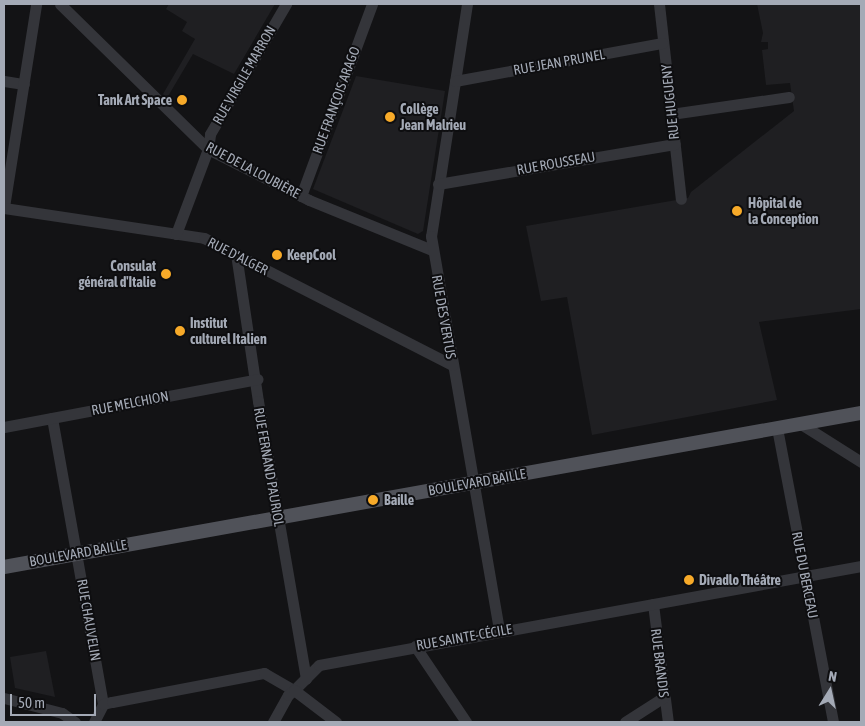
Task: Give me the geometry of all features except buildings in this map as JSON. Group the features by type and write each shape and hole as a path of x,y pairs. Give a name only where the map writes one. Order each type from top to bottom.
{"main road":[{"name":"BOULEVARD BAILLE","path":"4,566 777,428 812,431 861,413"}],"street":[{"path":"4,207 36,4"},
{"name":"RUE DE LA LOUBIÈRE","path":"60,4 208,149 301,196 417,246 432,250"},
{"name":"RUE VIRGILE MARRON","path":"176,234 208,149 210,134 286,4"},
{"name":"RUE FRANÇOIS ARAGO","path":"301,196 372,4"},
{"name":"RUE DES VERTUS","path":"467,4 431,236 499,630"},
{"name":"RUE HUGUENY","path":"659,4 681,199"},
{"name":"RUE JEAN PRUNEL","path":"455,81 663,43"},
{"path":"4,81 24,84"},
{"path":"671,114 789,97"},
{"name":"RUE ROUSSEAU","path":"438,184 674,144"},
{"name":"RUE D'ALGER","path":"4,207 204,238 452,365"},
{"name":"RUE FERNAND PAURIOL","path":"236,254 306,679"},
{"name":"RUE MELCHION","path":"4,427 257,379"},
{"name":"RUE CHAUVELIN","path":"52,418 103,704"},
{"name":"RUE DU BERCEAU","path":"777,428 833,722"},
{"path":"812,431 861,462"},
{"name":"RUE SAINTE-CÉCILE","path":"273,722 294,690 319,665 499,630 861,566"},
{"name":"RUE BRANDIS","path":"653,604 668,722"},
{"path":"415,646 466,722"},
{"path":"94,722 103,704 264,672 294,690 336,722"},
{"path":"625,722 664,697"},
{"path":"4,698 62,713 75,722"}],"shaded area":[{"path":"169,4 275,4 234,74 193,54 167,98 163,94 195,39 182,31 187,22 166,9"},
{"name":"Hôpital de la Conception","path":"757,4 861,4 861,309 759,322 777,400 592,435 567,297 541,301 526,226 688,198 691,192 794,111 790,83 766,85 762,50 768,49 768,42 761,42 763,33"},
{"path":"356,76 445,91 423,231 418,234 313,189"},
{"path":"46,651 55,697 15,688 10,657"}],"place":[{"name":"Tank Art Space","path":"182,100"},
{"name":"Collège Jean Malrieu","path":"390,117"},
{"name":"Hôpital de la Conception","path":"737,211"},
{"name":"KeepCool","path":"277,255"},
{"name":"Consulat général d'Italie","path":"166,274"},
{"name":"Institut culturel Italien","path":"180,331"},
{"name":"Baille","path":"373,500"},
{"name":"Divadlo Théâtre","path":"689,580"}]}
